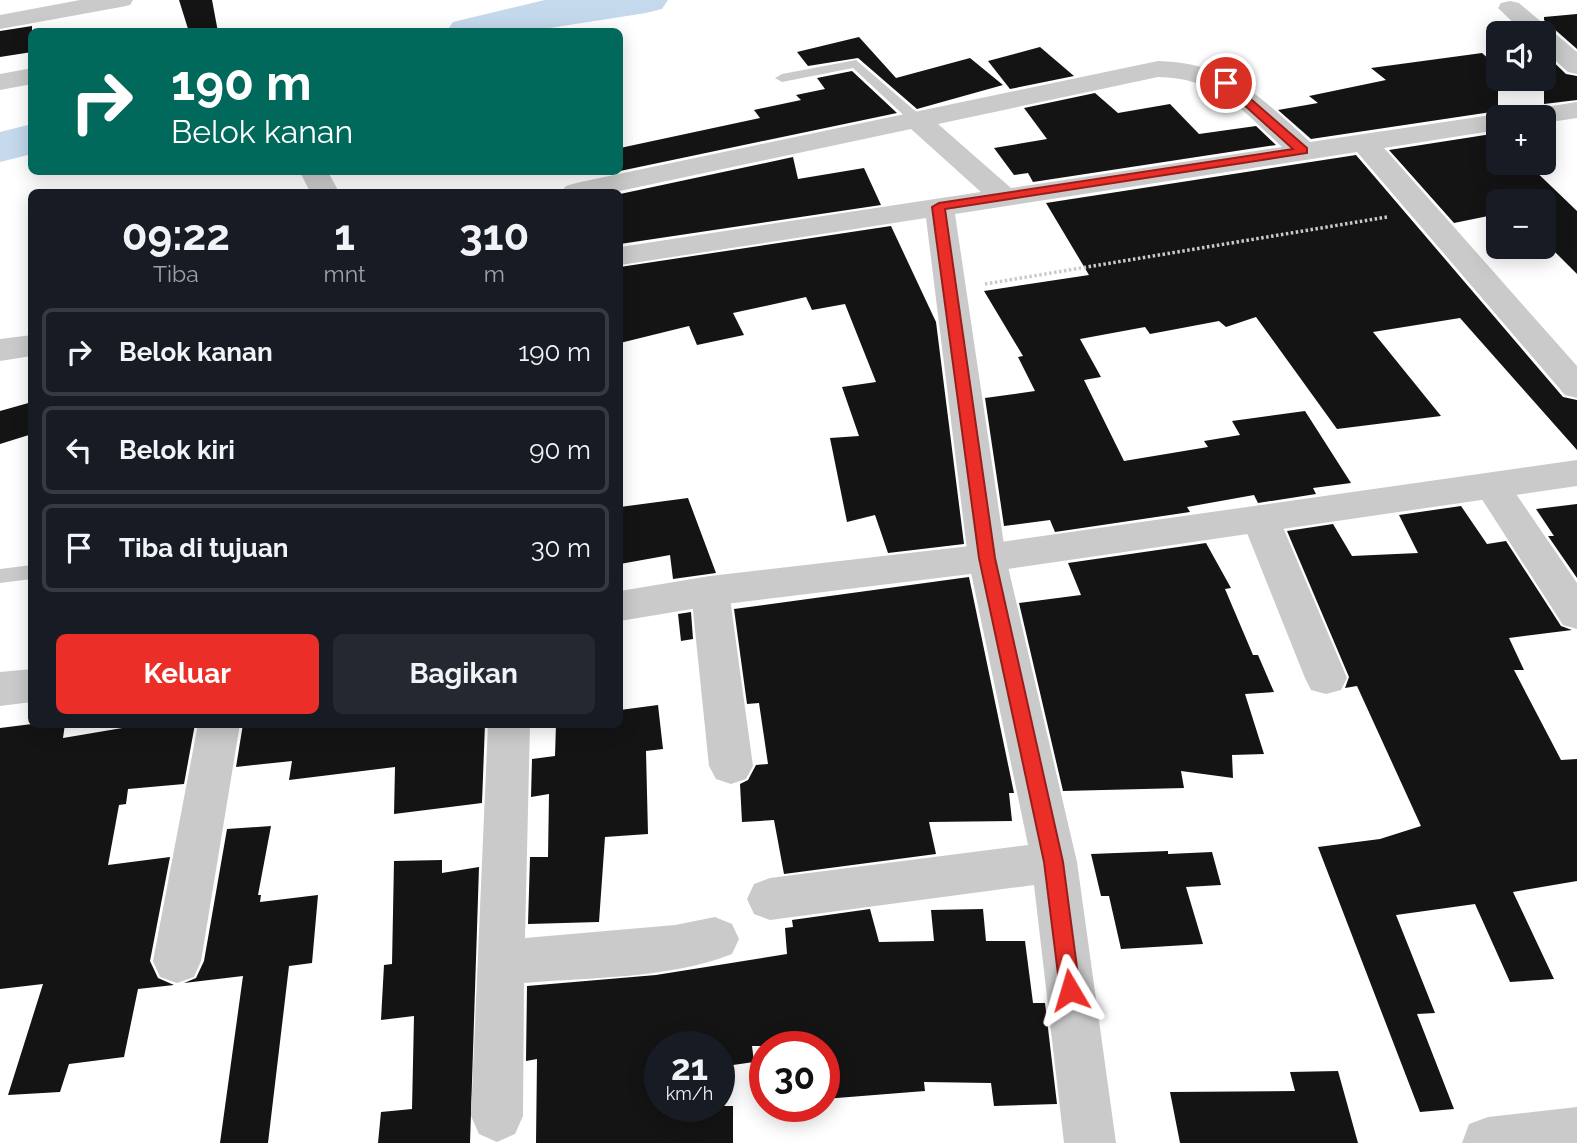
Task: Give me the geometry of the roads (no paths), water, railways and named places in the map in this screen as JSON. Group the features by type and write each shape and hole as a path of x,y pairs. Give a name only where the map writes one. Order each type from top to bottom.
{"street":[{"path":"0,22 123,7"},
{"path":"1510,8 1525,21"},
{"path":"1556,48 1577,66"},
{"path":"590,189 916,119 1178,68 1208,74 1226,83 1303,151"},
{"path":"0,82 28,77"},
{"path":"1556,113 1577,110"},
{"path":"916,119 1004,197"},
{"path":"623,256 1486,124"},
{"path":"1364,142 1577,387"},
{"path":"939,207 987,558 1054,862 1090,1143"},
{"path":"0,350 28,346"},
{"path":"623,606 710,591 987,558 1577,474"},
{"path":"1492,487 1577,614"},
{"path":"1260,518 1326,678"},
{"path":"710,591 731,766"},
{"path":"0,689 28,686"},
{"path":"177,961 218,728"},
{"path":"497,1116 509,728"},
{"path":"770,899 1054,862"},
{"path":"500,963 675,947 715,939"},
{"path":"1504,1142 1577,1133"}],"lane":[{"path":"782,78 856,64 916,119"},
{"path":"0,576 28,572"}],"waterway":[{"path":"484,28 534,15 646,0"},
{"path":"0,147 28,140"}]}
